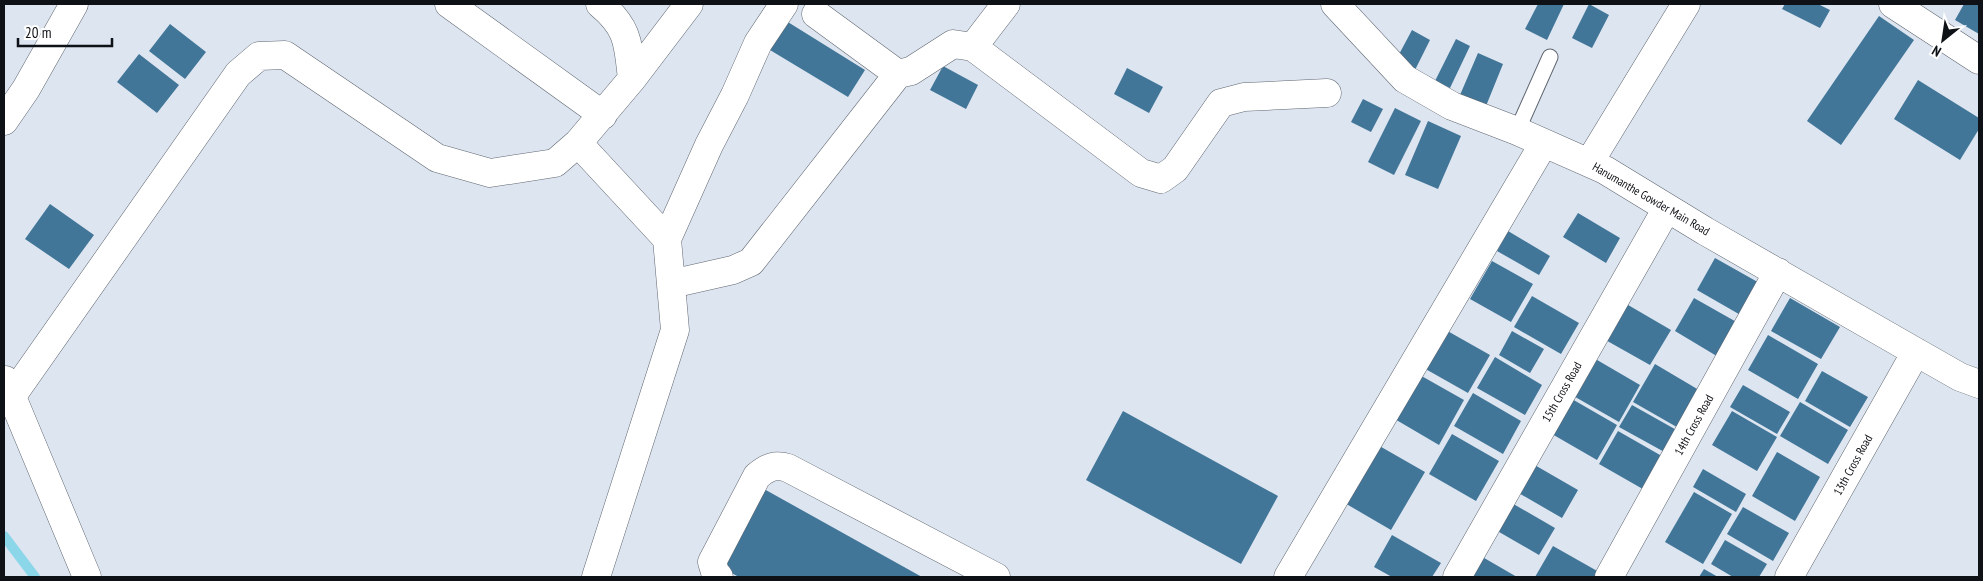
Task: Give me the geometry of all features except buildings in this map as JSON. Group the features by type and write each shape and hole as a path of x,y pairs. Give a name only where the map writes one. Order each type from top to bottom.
{"street":[{"path":"4,121 26,89 74,4"},
{"path":"449,4 603,114"},
{"path":"600,4 611,13 627,36 632,79"},
{"path":"87,577 8,387 238,74 259,56 285,55 437,158 490,173 555,163 578,143 603,114 689,4"},
{"path":"596,577 675,330 667,239 709,145 735,95 758,44 784,4"},
{"path":"973,47 1006,4"},
{"name":"Hanumanthe Gowder Main Road","path":"1335,4 1405,79 1452,106 1517,131 1605,170 1916,352 1960,377 1979,384"},
{"path":"1589,162 1686,4"},
{"path":"1893,4 1979,60"},
{"path":"812,7 898,74"},
{"path":"671,284 733,270 751,262 898,74 911,71 952,44 973,47 1141,173 1161,179 1175,169 1222,103 1244,98 1328,94"},
{"path":"578,143 667,239"},
{"path":"1288,577 1544,143"},
{"name":"15th Cross Road","path":"1457,577 1667,208"},
{"name":"14th Cross Road","path":"1609,577 1778,272"},
{"name":"13th Cross Road","path":"1789,577 1916,352"},
{"path":"719,577 715,572 712,562 758,476 766,469 777,465 788,468 996,577"}],"lane":[{"path":"1517,131 1550,56"}],"waterway":[{"path":"4,536 35,577"}]}
